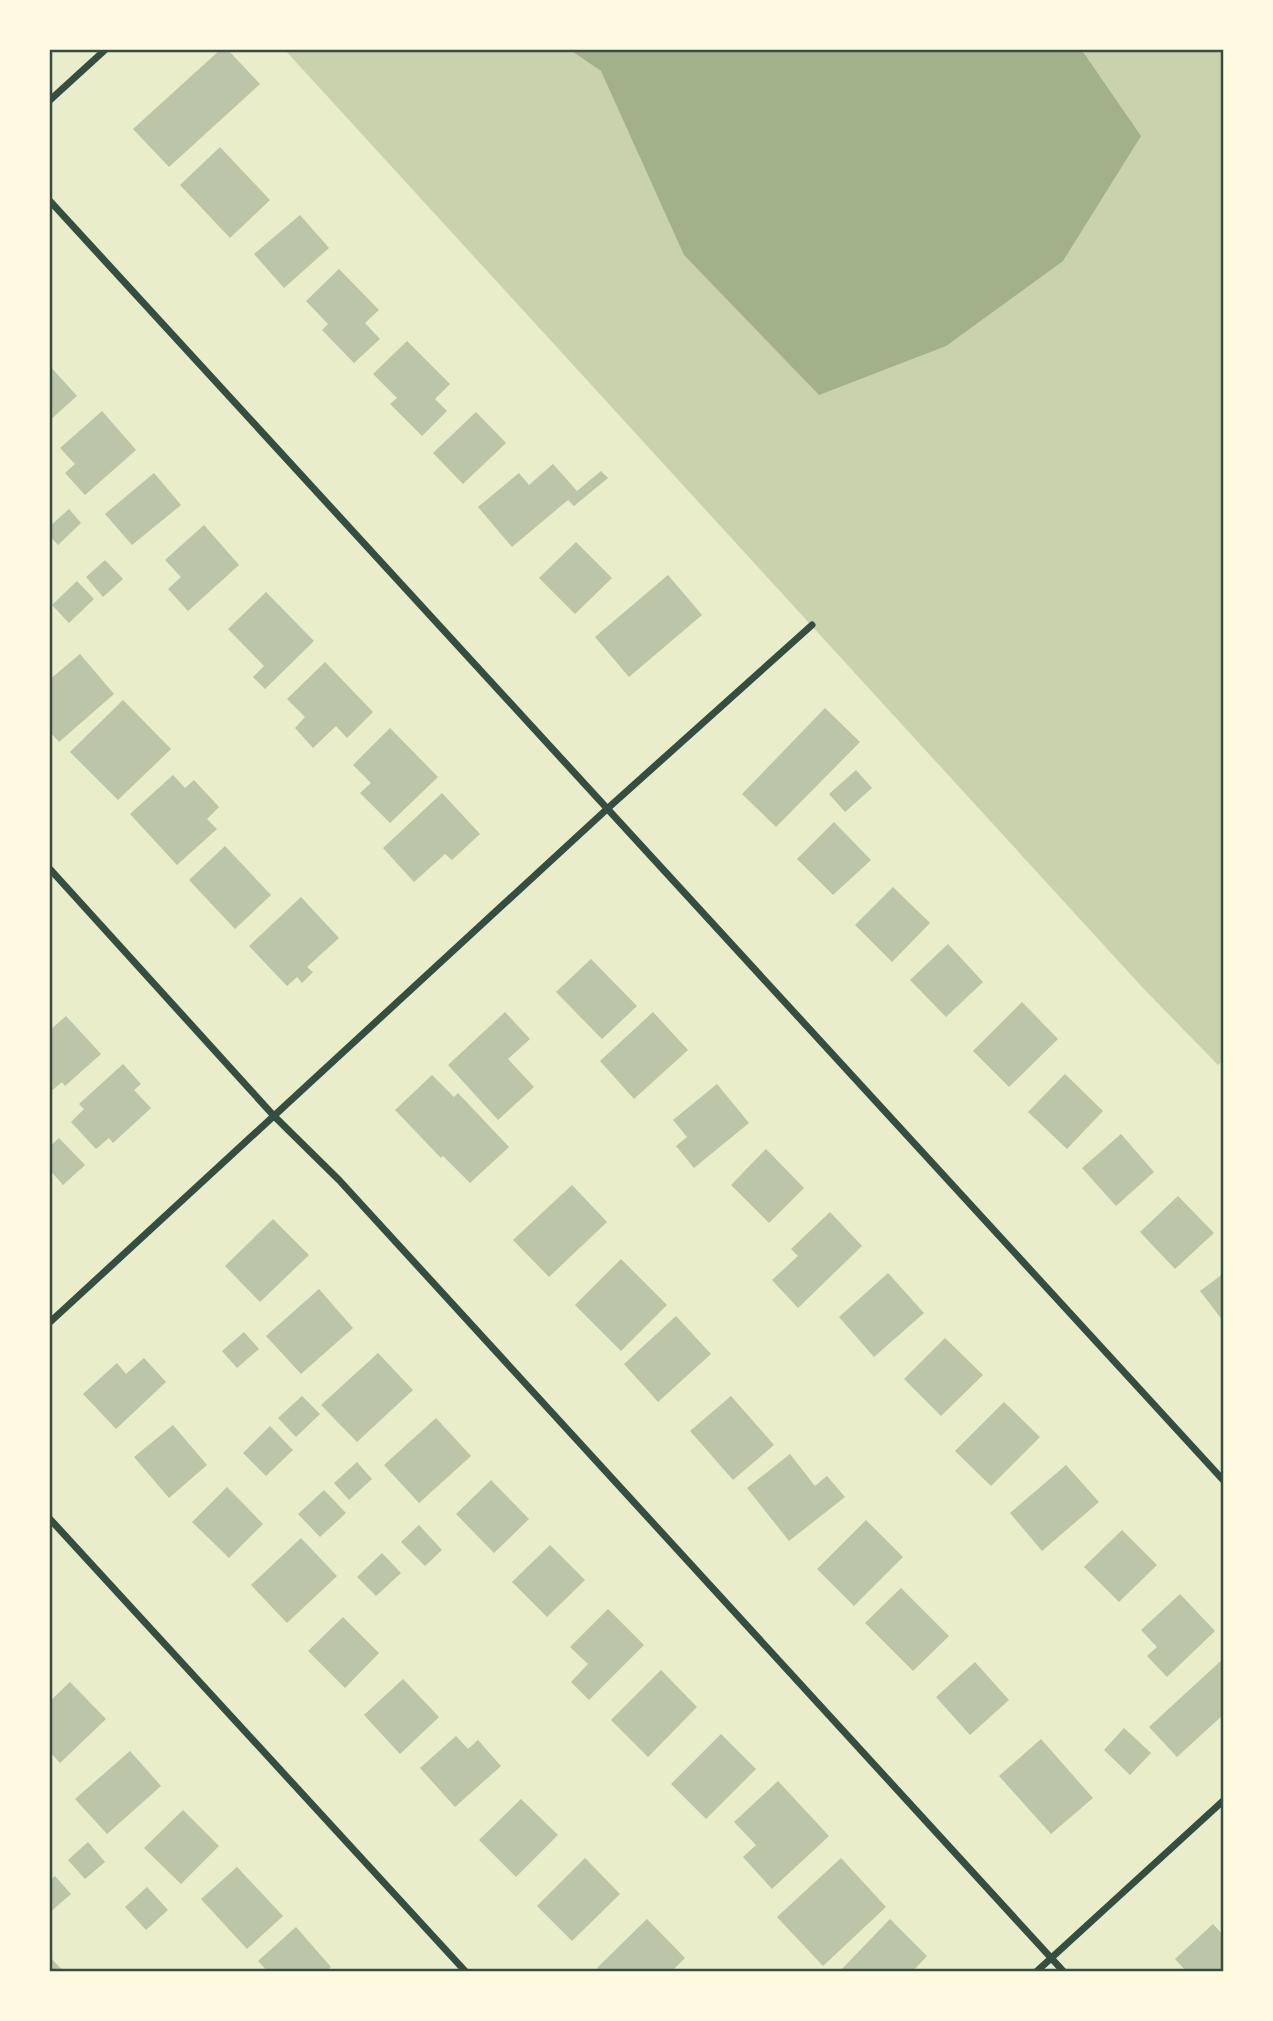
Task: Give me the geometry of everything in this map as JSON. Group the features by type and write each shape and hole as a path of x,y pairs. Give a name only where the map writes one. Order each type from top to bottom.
{"street":[{"path":"49,101 106,49"},
{"path":"49,200 1224,1481"},
{"path":"49,1323 607,809 812,625"},
{"path":"49,868 274,1115 339,1180 1064,1972"},
{"path":"49,1517 466,1972"},
{"path":"1036,1972 1224,1800"}],"shaded area":[{"path":"284,49 1224,49 1224,1060 1218,1065 1143,988"},
{"path":"569,49 1081,49 1141,136 1063,261 946,346 819,395 684,255 601,71"}],"building":[{"path":"221,49 227,49 260,84 169,167 133,129"},
{"path":"220,147 270,200 230,238 180,185"},
{"path":"300,215 329,248 284,288 254,254"},
{"path":"339,269 379,310 365,323 380,339 354,363 322,330 328,324 306,301"},
{"path":"407,341 450,384 435,399 447,411 422,436 390,404 397,398 373,374"},
{"path":"49,365 77,396 49,421"},
{"path":"102,411 136,450 85,495 65,473 75,464 60,448"},
{"path":"476,412 506,443 463,484 433,453"},
{"path":"553,464 577,491 601,471 608,478 574,506 568,500 512,547 478,507 519,473 529,485"},
{"path":"154,473 181,505 132,545 105,514"},
{"path":"69,509 81,523 58,545 49,535 49,527"},
{"path":"204,525 239,565 188,611 168,589 181,577 165,560"},
{"path":"576,542 612,578 575,614 539,578"},
{"path":"105,560 123,579 103,597 86,577"},
{"path":"668,575 702,615 629,677 595,637"},
{"path":"77,581 94,599 69,623 52,605"},
{"path":"266,592 314,641 265,689 253,677 264,666 228,629"},
{"path":"80,654 114,694 59,742 49,731 49,680"},
{"path":"325,662 373,712 347,738 336,726 313,748 295,728 305,717 287,699"},
{"path":"123,700 171,749 118,800 70,752"},
{"path":"825,708 860,742 776,827 742,794"},
{"path":"390,728 438,777 390,823 360,793 371,783 353,765"},
{"path":"856,770 872,788 845,812 829,794"},
{"path":"173,775 185,788 194,780 219,807 207,819 217,829 177,865 130,814"},
{"path":"442,793 480,834 452,860 445,854 414,882 383,848"},
{"path":"834,822 871,860 833,895 797,859"},
{"path":"225,846 271,895 235,929 189,880"},
{"path":"893,887 930,923 892,962 855,925"},
{"path":"301,897 339,938 307,967 313,972 302,983 297,977 287,986 249,946"},
{"path":"948,944 983,982 946,1017 910,980"},
{"path":"591,959 637,1006 602,1039 556,992"},
{"path":"1022,1002 1058,1039 1009,1087 973,1051"},
{"path":"505,1012 530,1039 508,1059 534,1087 498,1120 448,1065"},
{"path":"653,1012 688,1050 634,1099 600,1061"},
{"path":"66,1016 101,1054 65,1086 62,1082 49,1093 49,1031"},
{"path":"123,1064 141,1084 134,1090 151,1108 113,1143 109,1138 96,1149 71,1122 84,1109 79,1104"},
{"path":"1065,1074 1103,1111 1067,1149 1028,1112"},
{"path":"432,1075 454,1097 458,1093 509,1147 470,1183 443,1156 441,1158 395,1110"},
{"path":"717,1084 749,1123 694,1168 676,1146 687,1137 673,1120"},
{"path":"1121,1134 1154,1172 1116,1206 1082,1168"},
{"path":"59,1138 85,1165 63,1185 49,1169 49,1147"},
{"path":"766,1149 804,1188 769,1223 731,1185"},
{"path":"572,1185 607,1222 549,1277 513,1240"},
{"path":"1178,1196 1214,1233 1175,1269 1140,1232"},
{"path":"830,1212 862,1246 798,1308 772,1280 798,1256 791,1249"},
{"path":"273,1219 309,1255 260,1302 225,1266"},
{"path":"621,1259 667,1305 621,1351 575,1305"},
{"path":"888,1273 924,1313 874,1357 839,1317"},
{"path":"1224,1273 1224,1322 1200,1291"},
{"path":"319,1289 353,1328 301,1374 266,1336"},
{"path":"676,1316 711,1354 658,1402 624,1364"},
{"path":"244,1332 259,1349 237,1368 222,1351"},
{"path":"945,1338 983,1375 941,1416 904,1379"},
{"path":"378,1353 413,1390 357,1442 321,1405"},
{"path":"144,1358 166,1382 116,1429 83,1394 117,1363 126,1374"},
{"path":"302,1396 320,1414 296,1437 278,1418"},
{"path":"731,1396 774,1445 733,1480 690,1431"},
{"path":"1004,1402 1040,1437 991,1486 955,1451"},
{"path":"436,1418 471,1456 419,1503 384,1465"},
{"path":"173,1425 207,1465 169,1498 134,1457"},
{"path":"270,1426 293,1450 266,1476 243,1453"},
{"path":"790,1454 815,1486 827,1476 845,1497 789,1541 747,1488"},
{"path":"357,1462 372,1479 349,1500 334,1483"},
{"path":"1066,1465 1099,1502 1042,1551 1010,1513"},
{"path":"491,1480 529,1519 494,1553 456,1514"},
{"path":"227,1487 263,1524 229,1558 192,1522"},
{"path":"324,1490 346,1513 320,1537 298,1514"},
{"path":"866,1520 903,1557 854,1606 817,1569"},
{"path":"419,1525 442,1550 425,1566 401,1542"},
{"path":"1122,1530 1157,1565 1119,1602 1084,1567"},
{"path":"301,1538 337,1576 287,1623 251,1585"},
{"path":"550,1545 585,1580 547,1617 512,1582"},
{"path":"382,1553 401,1573 376,1596 357,1577"},
{"path":"901,1588 949,1636 913,1671 865,1623"},
{"path":"1180,1594 1215,1631 1167,1677 1147,1656 1157,1647 1141,1630"},
{"path":"608,1609 644,1645 589,1700 571,1682 588,1664 570,1647"},
{"path":"343,1617 379,1653 345,1688 308,1651"},
{"path":"1224,1658 1224,1714 1177,1757 1149,1727"},
{"path":"975,1662 1009,1700 970,1735 936,1697"},
{"path":"661,1670 697,1707 648,1757 611,1720"},
{"path":"403,1679 439,1717 400,1754 364,1715"},
{"path":"70,1682 106,1719 60,1763 49,1751 49,1702"},
{"path":"1124,1728 1151,1753 1130,1775 1104,1750"},
{"path":"721,1734 756,1769 706,1819 671,1784"},
{"path":"456,1736 468,1749 478,1740 501,1766 455,1807 420,1768"},
{"path":"1041,1739 1093,1798 1051,1834 999,1776"},
{"path":"130,1751 161,1786 107,1834 75,1799"},
{"path":"778,1781 829,1836 772,1889 743,1857 756,1845 734,1822"},
{"path":"521,1799 558,1835 516,1877 479,1840"},
{"path":"183,1810 219,1846 181,1884 144,1848"},
{"path":"88,1842 105,1862 85,1879 68,1860"},
{"path":"585,1858 620,1894 572,1941 537,1906"},
{"path":"841,1858 886,1907 823,1966 777,1917"},
{"path":"237,1867 283,1916 247,1949 201,1899"},
{"path":"55,1876 71,1894 49,1913 49,1881"},
{"path":"147,1887 168,1910 146,1930 125,1907"},
{"path":"647,1919 685,1958 671,1972 602,1972 597,1968"},
{"path":"890,1919 927,1956 912,1972 839,1972"},
{"path":"1213,1924 1224,1936 1224,1972 1187,1972 1175,1959"},
{"path":"296,1927 331,1967 325,1972 268,1972 258,1961"},
{"path":"49,1956 64,1972 49,1972"}]}
